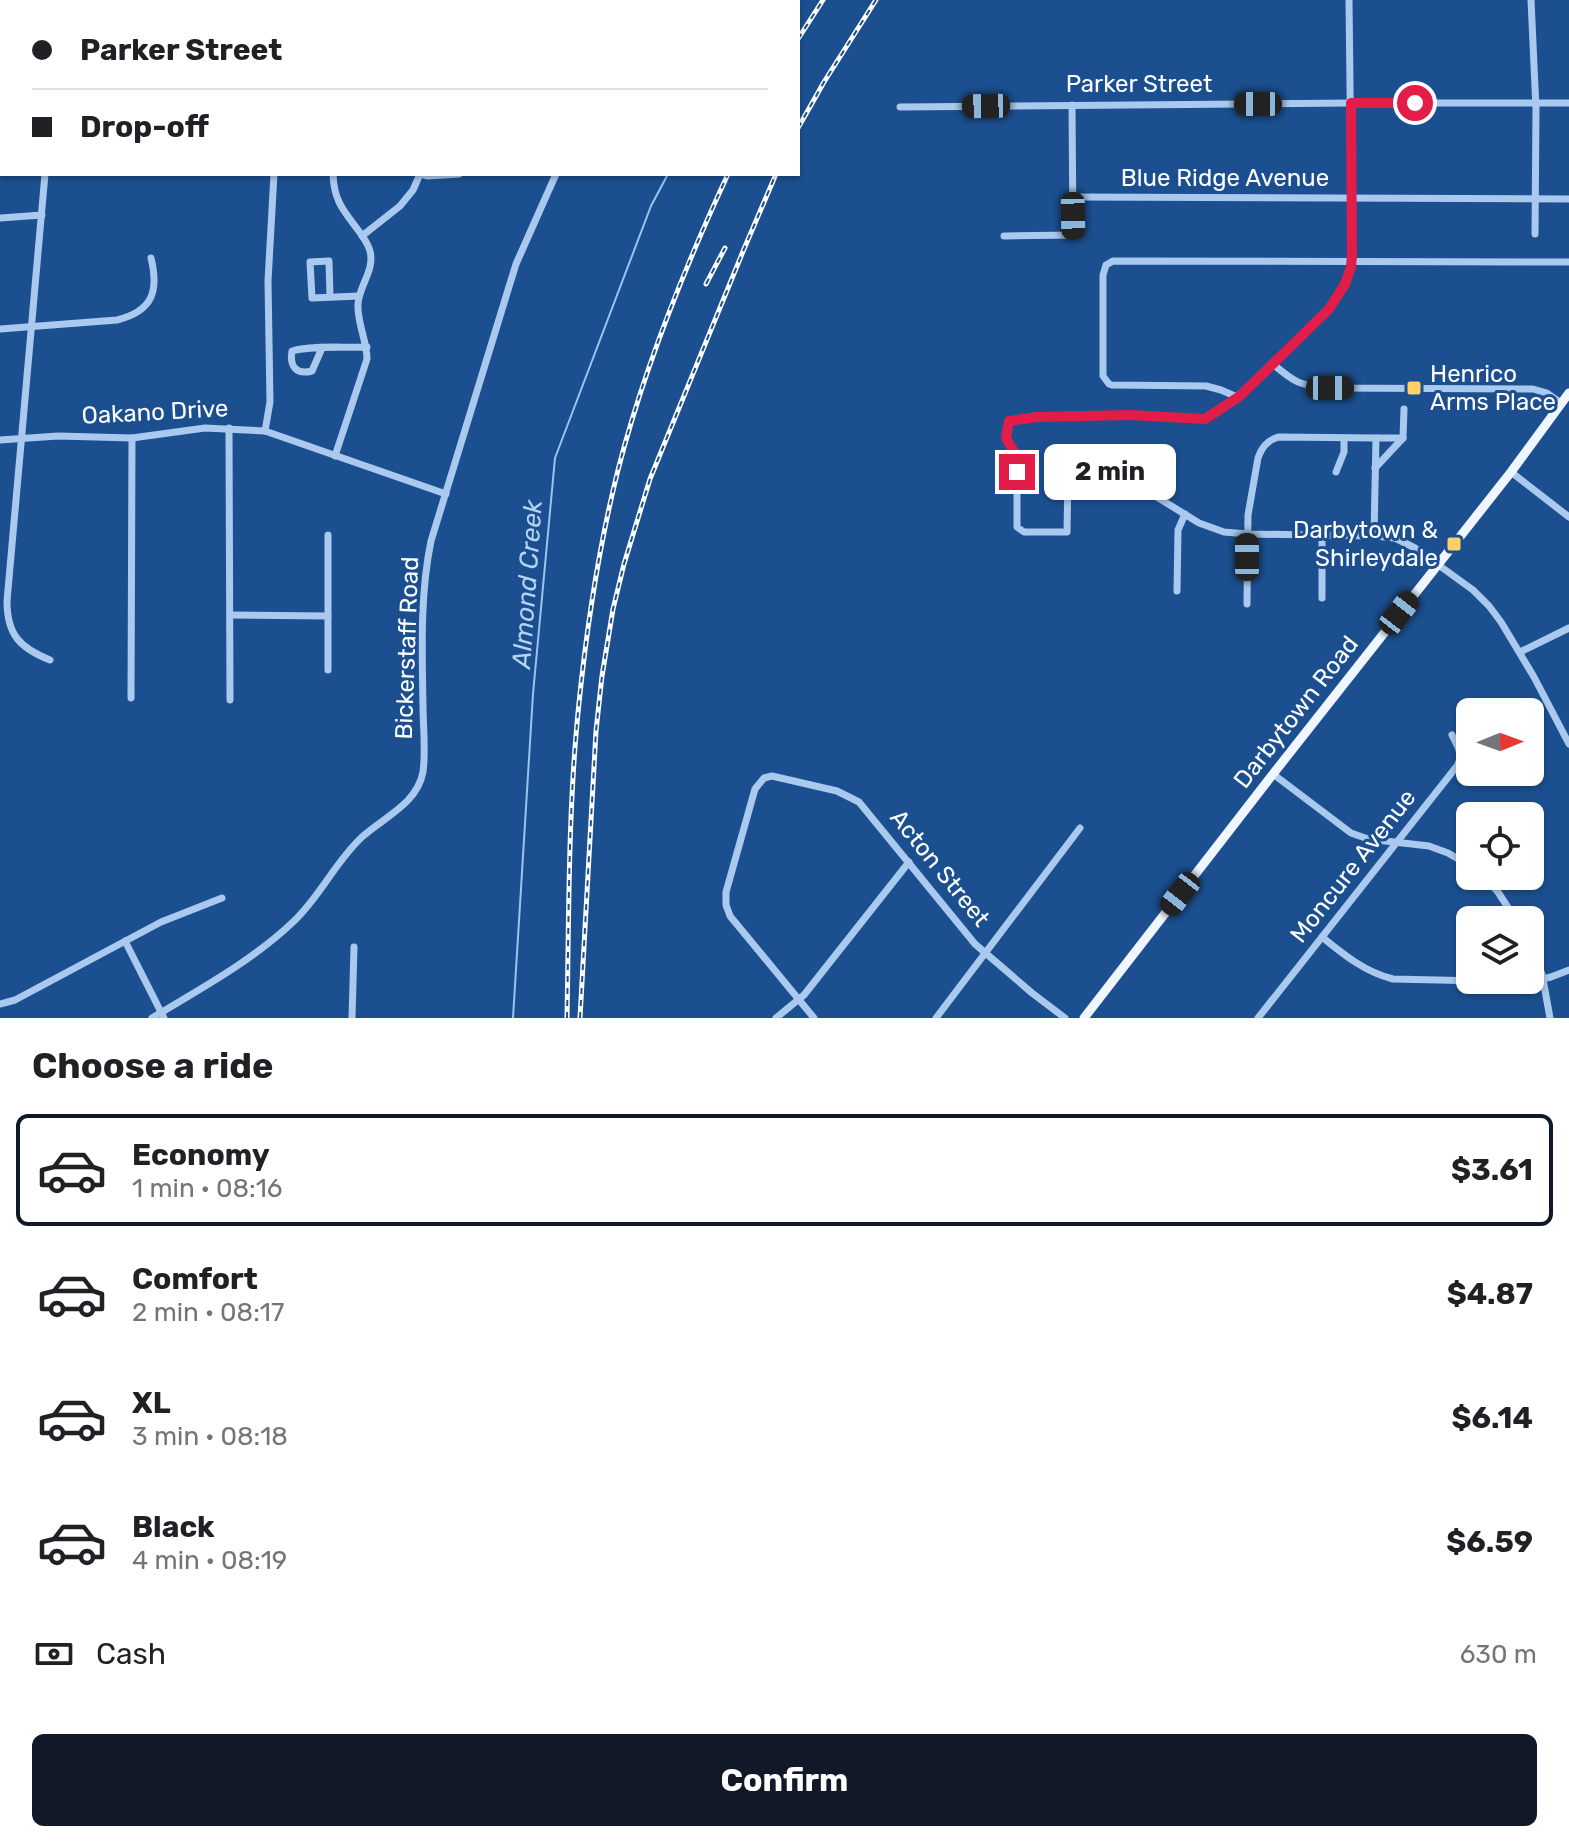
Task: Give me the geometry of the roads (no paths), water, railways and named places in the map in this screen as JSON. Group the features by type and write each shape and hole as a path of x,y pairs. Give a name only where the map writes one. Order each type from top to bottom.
{"main road":[{"name":"Darbytown Road","path":"1084,1018 1511,472 1569,393"}],"street":[{"path":"1077,467 1072,461 1064,463 1063,471 1068,476 1067,532 1024,532 1017,527 1017,457 1006,438 1009,421 1037,417 1130,415 1205,419 1240,396 1333,303 1345,284 1351,261 1349,0"},
{"path":"1531,0 1536,104 1535,234"},
{"name":"Parker Street","path":"900,107 1569,103"},
{"path":"1004,236 1073,235 1072,105"},
{"path":"45,176 7,617 19,642 50,660"},
{"path":"265,431 270,402 268,281 274,176"},
{"path":"333,176 339,206 362,236 370,251 371,262 359,296 358,312 367,347 366,367 335,456"},
{"path":"362,236 400,206 419,176"},
{"name":"Bickerstaff Road","path":"152,1018 163,1015 248,959 286,928 311,903 352,847 415,793 424,768 422,662 425,575 431,541 516,264 555,176"},
{"name":"Blue Ridge Avenue","path":"1073,197 1569,199"},
{"path":"0,218 42,215"},
{"path":"0,329 117,320 133,315 146,305 153,292 155,276 151,258"},
{"path":"330,297 329,261 310,262 312,298 359,296"},
{"path":"1236,397 1212,387 1112,385 1104,379 1103,275 1108,264 1113,261 1569,262"},
{"path":"322,348 312,371 295,370 292,366 292,351 297,349 322,348 367,347"},
{"path":"1273,364 1304,386 1533,389 1547,393 1561,403"},
{"path":"1375,468 1403,438 1404,409"},
{"path":"229,428 230,700"},
{"name":"Oakano Drive","path":"0,440 58,436 132,438 187,429 265,431 446,494"},
{"path":"1247,604 1248,515 1258,458 1264,445 1278,437 1403,438"},
{"path":"131,698 132,438"},
{"path":"1336,472 1344,452 1344,438"},
{"path":"1374,536 1376,438"},
{"path":"1077,467 1108,466 1119,470 1185,514 1224,532 1374,536 1404,542 1473,590 1489,606 1520,652 1569,744"},
{"path":"1068,476 1075,474 1077,467"},
{"path":"1511,472 1569,517"},
{"path":"1177,591 1178,530 1185,514"},
{"path":"328,535 328,670"},
{"path":"1322,535 1322,598"},
{"path":"230,615 328,616"},
{"path":"1520,652 1569,628"},
{"name":"Moncure Avenue","path":"1258,1018 1460,761 1459,749 1452,735"},
{"path":"1273,774 1351,833 1368,839 1429,846 1456,858"},
{"name":"Acton Street","path":"799,999 730,916 726,905 726,892 755,789 768,776 819,786 853,797 869,812 986,954 1065,1018"},
{"path":"936,1018 1080,828"},
{"path":"776,1018 799,999 909,862"},
{"path":"0,1004 15,1000 161,922 222,898"},
{"path":"1322,937 1364,968 1382,976 1456,980"},
{"path":"125,941 163,1015"},
{"path":"352,1018 354,947"},
{"path":"1544,979 1569,970"},
{"path":"1544,985 1550,1018"},
{"path":"799,999 814,1018"}],"waterway":[{"name":"Almond Creek","path":"513,1018 533,694 555,458 651,206 667,176"}],"railway":[{"path":"800,36 823,0"},
{"path":"800,124 876,0"},
{"path":"567,1018 575,742 599,557 618,470 640,394 681,283 727,176"},
{"path":"580,1018 596,731 613,609 650,479 775,176"},
{"path":"706,284 725,248"}],"place":[{"name":"Henrico Arms Place","path":"1414,388"},
{"name":"Darbytown & Shirleydale","path":"1454,544"}]}
